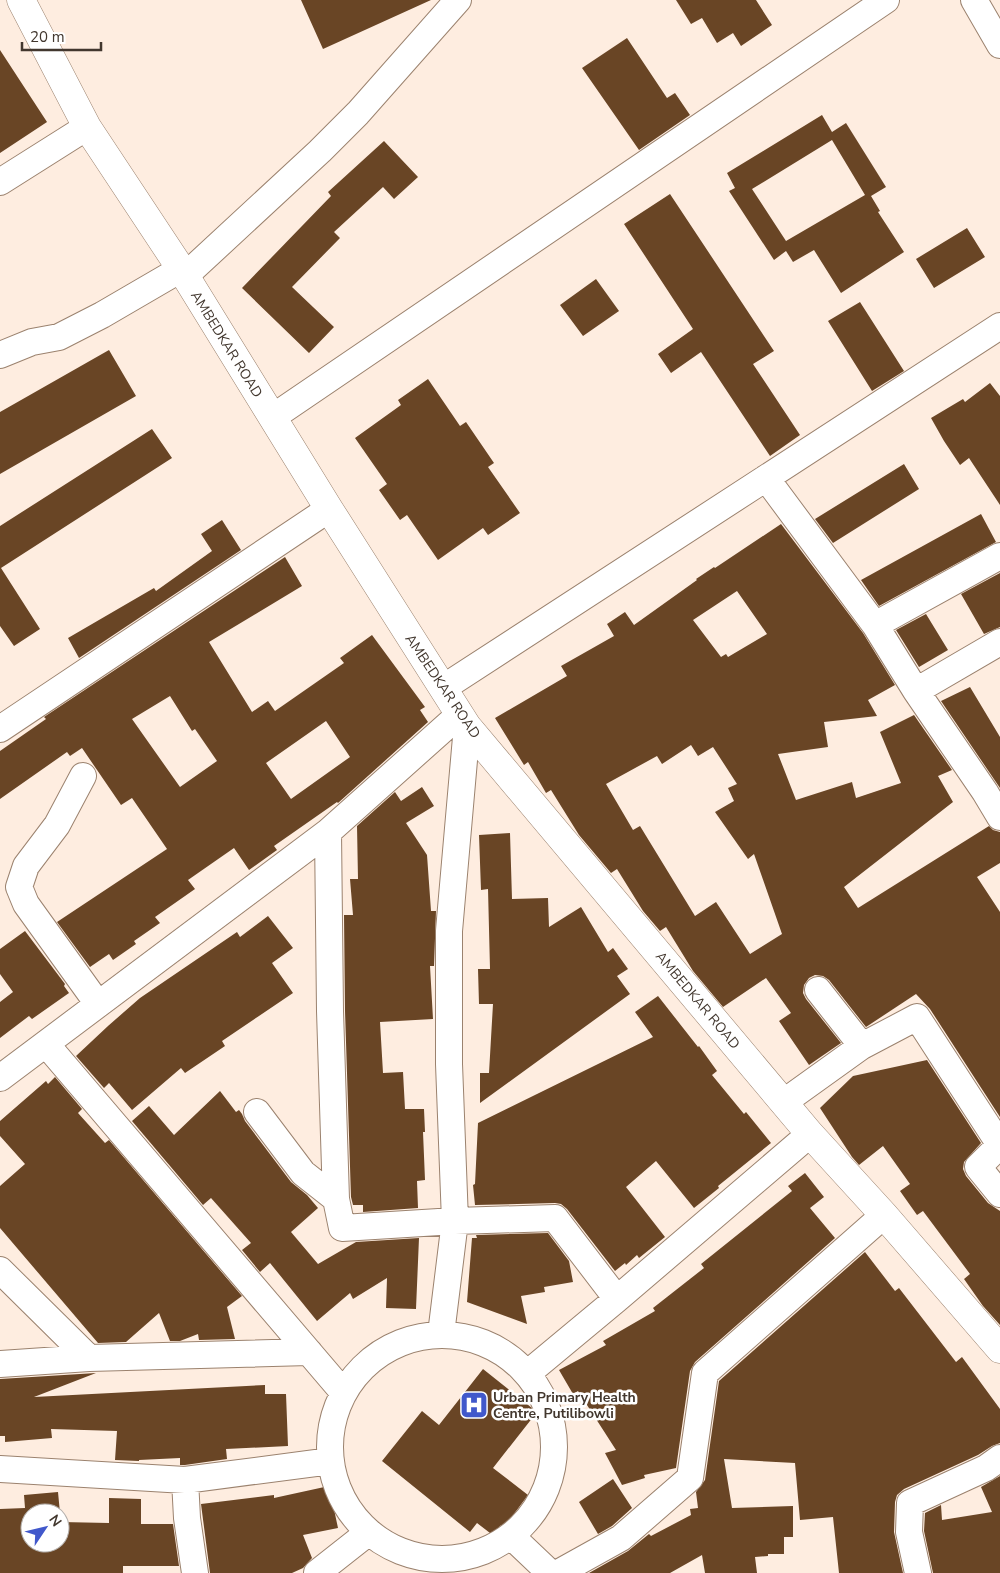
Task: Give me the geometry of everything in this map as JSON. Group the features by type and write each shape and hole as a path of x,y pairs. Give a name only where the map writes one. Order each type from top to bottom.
{"main road":[{"name":"AMBEDKAR ROAD","path":"21,0 86,127 183,272 329,509 463,721 810,1134 884,1215 1000,1349"}],"street":[{"path":"0,355 32,342 59,337 183,272 320,151 358,113 458,0"},
{"path":"273,417 886,0"},
{"path":"974,0 1000,45"},
{"path":"0,182 86,127"},
{"path":"443,688 1000,326"},
{"path":"766,478 875,625 916,691 1000,817"},
{"path":"0,729 329,509"},
{"path":"875,625 1000,556"},
{"path":"916,691 1000,642"},
{"path":"0,1078 328,832 463,721"},
{"path":"441,1334 455,1221 449,1064 449,931 463,721"},
{"path":"83,776 57,825 26,866 19,886 26,904 98,1004"},
{"path":"328,832 330,1011 336,1199 342,1228 455,1221 555,1218 618,1299"},
{"path":"818,990 862,1046"},
{"path":"784,1102 862,1046 917,1017 1000,1145 978,1167 1000,1194"},
{"path":"46,1044 343,1392"},
{"path":"257,1112 304,1173 336,1199"},
{"path":"528,1373 618,1299 810,1134"},
{"path":"558,1573 621,1538 690,1478 706,1372 884,1215"},
{"path":"0,1270 89,1358"},
{"path":"441,1334 473,1338 502,1352 528,1373 546,1404 555,1440 551,1476 536,1510 512,1536 481,1553 448,1560 413,1556 369,1532 347,1507 331,1461 331,1426 343,1392 361,1368 384,1350 412,1338 441,1334"},
{"path":"0,1364 89,1358 309,1352"},
{"path":"910,1573 910,1503 986,1468 1000,1458"},
{"path":"0,1469 185,1480 331,1461"},
{"path":"185,1480 187,1518 195,1573"},
{"path":"317,1573 369,1532"},
{"path":"909,1532 918,1573"},
{"path":"512,1536 550,1573"}],"building":[{"path":"301,0 431,0 323,49"},
{"path":"676,0 756,0 772,25 741,46 733,33 717,43 702,18 691,24"},
{"path":"627,38 667,98 675,93 690,115 639,150 582,68"},
{"path":"0,50 47,122 0,153"},
{"path":"822,115 832,132 846,123 886,187 871,196 880,211 878,212 904,252 841,293 814,250 793,262 786,251 774,260 729,191 735,188 727,173","holes":["832,140 865,195 786,241 752,189"]},
{"path":"384,141 418,177 394,199 383,187 334,232 340,238 292,287 334,327 309,353 242,288 331,196 328,192"},
{"path":"670,194 774,351 753,364 800,435 770,456 701,352 671,373 658,354 693,329 624,224"},
{"path":"967,228 985,257 934,288 916,259"},
{"path":"596,279 619,311 583,336 560,305"},
{"path":"860,302 904,371 872,391 828,321"},
{"path":"109,350 136,396 0,474 0,412"},
{"path":"428,379 460,426 466,422 494,463 488,467 520,513 488,535 483,528 438,560 407,515 400,520 379,490 387,484 355,438 401,405 398,400"},
{"path":"990,383 1000,396 1000,505 969,458 960,465 931,418 963,399 965,402"},
{"path":"152,429 172,458 1,568 40,629 14,646 0,626 0,526"},
{"path":"904,464 919,489 833,543 815,519"},
{"path":"981,514 996,542 879,606 861,580"},
{"path":"222,520 241,550 79,658 68,638 154,588 156,591 212,551 201,534"},
{"path":"781,524 863,633 895,685 868,700 877,716 824,722 828,747 778,754 796,800 852,782 856,798 901,783 880,732 914,715 952,770 938,776 953,802 844,887 858,908 989,826 993,830 1000,832 1000,863 977,877 1000,912 1000,1117 930,1009 916,994 866,1027 829,980 823,976 815,975 809,978 804,985 803,993 841,1043 809,1065 779,1021 791,1013 766,978 723,1007 693,971 666,927 660,931 643,911 617,869 611,873 579,835 551,790 546,793 528,762 524,765 495,718 567,676 561,666 614,636 607,624 625,612 634,625 696,579","holes":["737,591 767,634 728,657 726,654 721,657 693,620","691,745 698,756 713,747 737,784 728,788 734,801 715,812 748,859 754,854 782,934 750,954 716,902 695,916 640,826 633,830 606,784 657,756 662,764"]},
{"path":"285,557 302,586 209,642 252,712 268,701 275,711 344,663 340,658 372,635 425,707 420,710 428,722 338,803 274,846 277,850 249,870 234,848 188,880 195,889 155,917 160,923 134,941 136,944 113,960 109,954 90,967 57,922 167,849 132,798 121,805 82,748 70,756 67,752 0,799 0,751 46,719 44,717","holes":["170,696 192,731 195,729 217,761 180,787 132,719","326,721 350,757 291,799 266,763"]},
{"path":"1000,573 1000,627 984,634 961,594"},
{"path":"926,614 948,650 919,667 896,630"},
{"path":"970,687 1000,737 1000,788 941,701"},
{"path":"422,787 434,806 406,823 427,855 431,911 436,911 434,966 430,966 433,1019 380,1022 383,1073 403,1072 405,1109 424,1109 425,1180 417,1181 418,1208 363,1212 363,1205 353,1205 351,1197 344,915 353,915 350,879 358,879 357,826 395,792 401,801"},
{"path":"510,833 512,899 548,898 549,927 581,907 608,952 613,948 628,969 617,976 630,994 480,1103 480,1073 489,1073 493,1004 479,1004 478,969 490,969 488,889 481,890 479,835"},
{"path":"268,916 293,948 272,963 293,993 222,1041 225,1046 185,1073 181,1068 132,1110 109,1083 104,1088 76,1056 140,998 237,932 240,937"},
{"path":"25,931 65,984 64,986 69,993 32,1019 29,1016 0,1038 0,1002 13,992 0,974 0,949"},
{"path":"658,996 717,1071 712,1075 771,1143 694,1208 656,1161 626,1187 665,1237 639,1258 637,1255 626,1265 625,1263 615,1271 567,1209 561,1204 475,1205 473,1185 475,1184 478,1123 653,1037 635,1012"},
{"path":"927,1060 981,1143 964,1162 963,1169 966,1176 988,1203 1000,1211 1000,1325 983,1306 964,1279 970,1274 923,1211 917,1215 900,1191 910,1184 883,1146 859,1165 820,1108 853,1076"},
{"path":"55,1077 82,1109 78,1113 105,1143 109,1140 242,1296 227,1307 235,1339 199,1340 198,1334 180,1341 170,1341 159,1313 126,1342 98,1343 0,1228 0,1186 25,1164 0,1136 0,1121 46,1081 48,1084"},
{"path":"220,1091 236,1112 239,1110 245,1121 291,1182 307,1195 318,1208 291,1232 318,1264 356,1242 419,1238 416,1309 386,1308 387,1278 353,1299 350,1293 317,1321 270,1263 260,1272 242,1250 251,1243 211,1198 203,1205 132,1121 149,1106 174,1135"},
{"path":"805,1173 824,1197 810,1208 835,1238 695,1362 690,1371 676,1468 644,1475 645,1478 622,1485 605,1453 616,1450 578,1391 573,1394 559,1370 606,1345 603,1341 655,1311 653,1308 704,1268 701,1264 792,1191 788,1186"},
{"path":"548,1233 569,1261 573,1282 544,1287 545,1292 521,1296 527,1324 467,1302 472,1238 477,1238 476,1235"},
{"path":"865,1252 895,1291 899,1288 956,1362 962,1357 1000,1409 1000,1443 904,1489 897,1495 894,1532 903,1573 839,1573 833,1517 800,1520 795,1463 724,1459 732,1508 793,1506 793,1537 784,1537 784,1554 768,1554 768,1556 755,1557 757,1573 705,1573 702,1555 670,1573 589,1573 628,1551 649,1534 651,1536 691,1515 690,1509 698,1508 696,1492 705,1480 719,1381"},
{"path":"483,1369 537,1412 493,1468 528,1495 508,1522 500,1526 496,1533 490,1533 477,1523 470,1532 382,1461 422,1411 439,1425"},
{"path":"96,1373 34,1397 265,1385 265,1394 286,1394 288,1446 226,1449 227,1459 180,1465 180,1458 139,1461 115,1460 117,1431 51,1429 52,1438 5,1442 5,1436 0,1436 0,1379"},
{"path":"1000,1476 1000,1573 933,1573 924,1531 925,1513 941,1505 942,1520 992,1512 981,1487"},
{"path":"613,1479 632,1508 612,1526 598,1534 579,1502"},
{"path":"329,1486 338,1528 303,1535 312,1558 303,1568 292,1573 210,1573 201,1504 274,1495 274,1498"},
{"path":"58,1492 59,1503 25,1503 24,1495"},
{"path":"109,1498 141,1499 141,1524 173,1524 179,1566 123,1566 123,1573 0,1573 0,1509 20,1508 20,1553 70,1553 70,1522 109,1523"}],"place":[{"name":"Urban Primary Health Centre, Putilibowli","path":"474,1405"}]}
